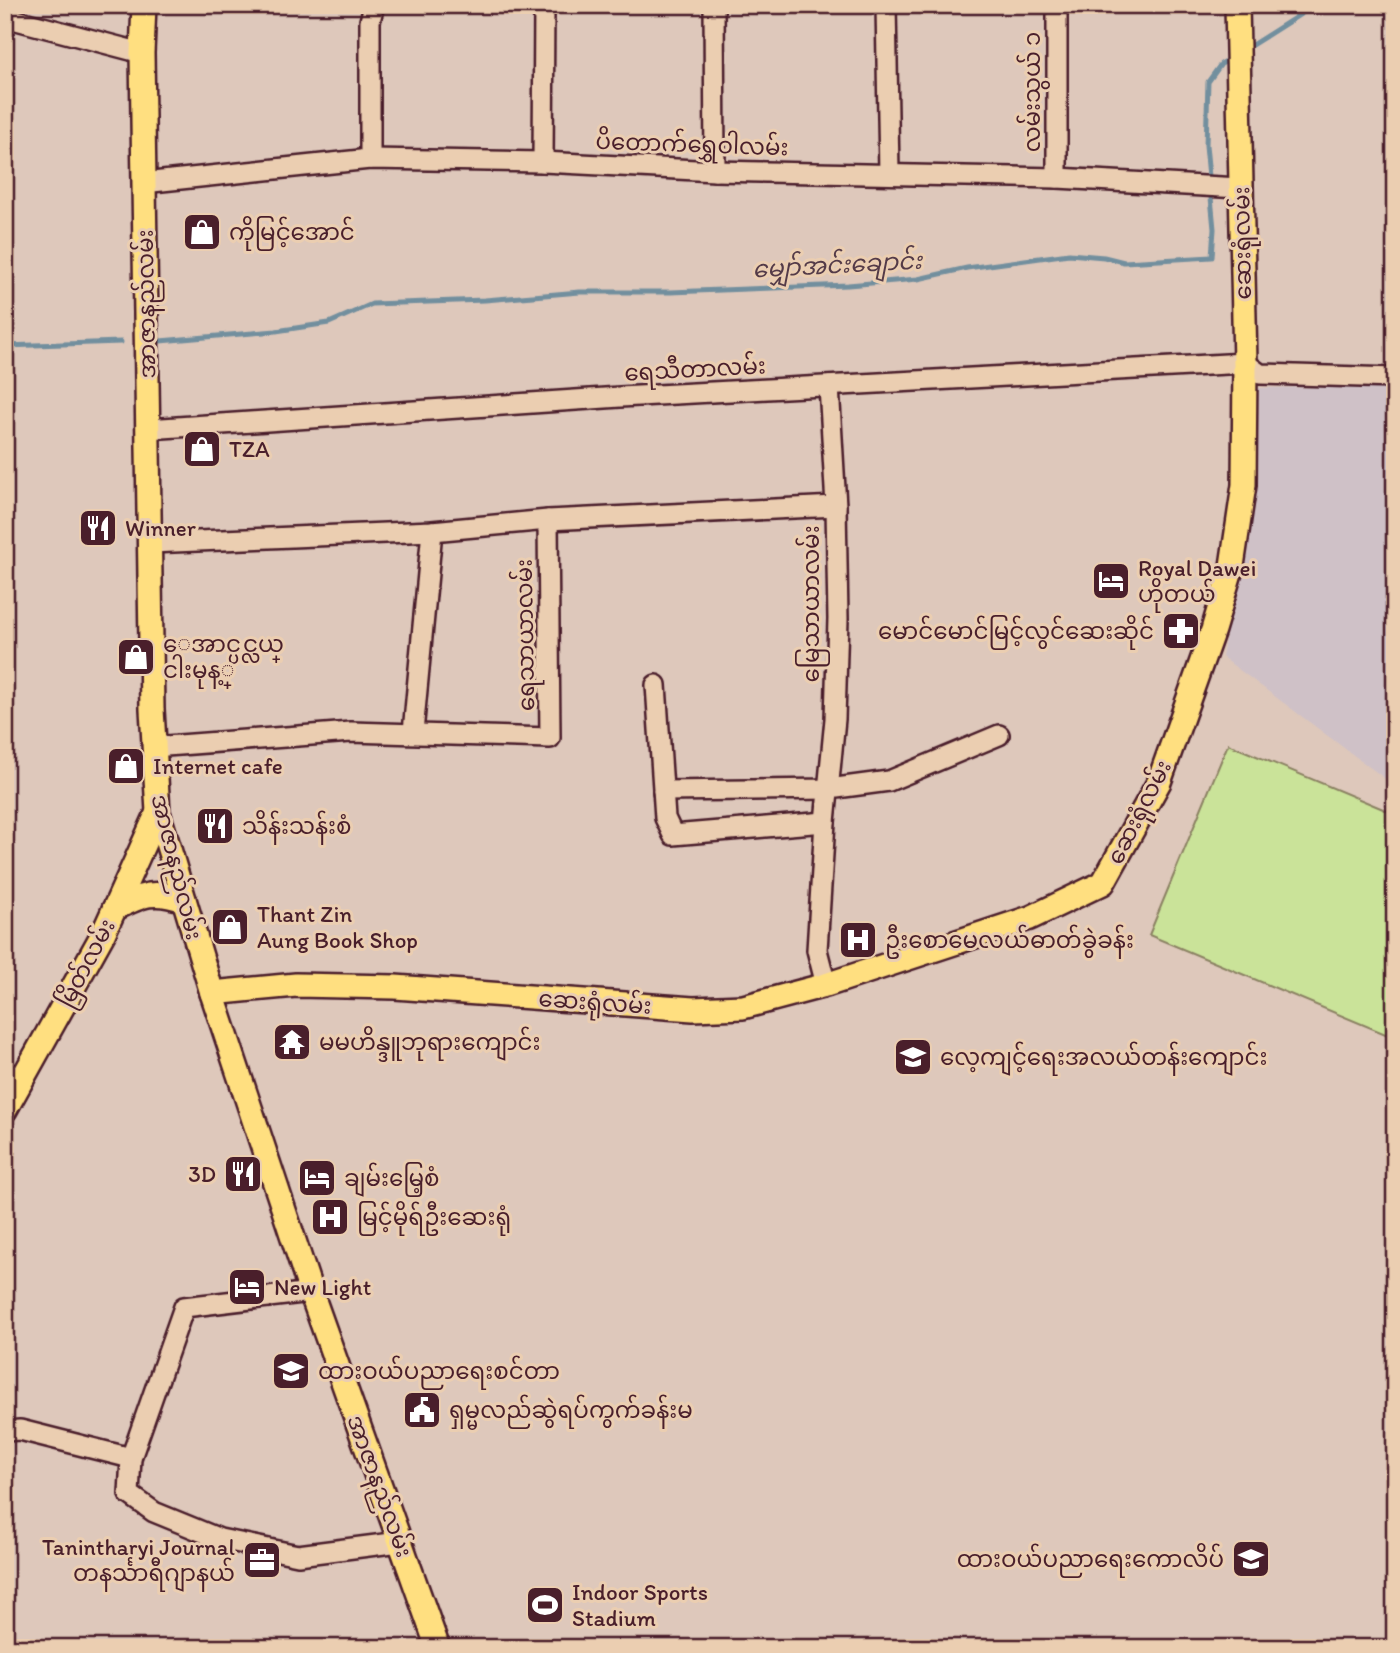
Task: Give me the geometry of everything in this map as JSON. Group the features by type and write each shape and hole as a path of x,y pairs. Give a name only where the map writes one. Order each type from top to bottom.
{"main road":[{"name":"အာဇာနည်လမ်း","path":"144,5 143,183 153,747 158,812 212,993 311,1292 438,1648"},
{"name":"ဆေးရုံလမ်း","path":"212,993 296,985 395,987 693,1009 743,1007 826,985 1030,918 1103,883 1159,782 1213,630 1232,566 1244,485 1245,363 1237,5"},
{"name":"မြိတ်လမ်း","path":"5,1110 14,1075 103,934 158,812"},
{"path":"114,909 143,895 165,893 184,900"}],"street":[{"path":"370,159 370,21 374,5"},
{"path":"543,162 544,5"},
{"path":"714,5 715,171"},
{"path":"886,5 889,173"},
{"name":"လမ်းသွယ် ၁","path":"1057,5 1057,178"},
{"path":"5,17 142,53"},
{"name":"ပိတောက်ရွှေဝါလမ်း","path":"143,183 370,159 543,162 715,171 1057,178 1240,188"},
{"path":"1245,363 1260,374 1395,378"},
{"name":"ရေသီတာလမ်း","path":"148,429 606,398 1245,363"},
{"name":"မြေသာယာလမ်း","path":"826,985 817,950 835,719 838,619 836,506 829,386"},
{"path":"150,543 432,531 548,520 836,506"},
{"name":"ရေသာယာလမ်း","path":"153,747 351,732 550,738 548,520"},
{"path":"413,732 432,531"},
{"path":"656,685 665,818 673,835 825,822"},
{"path":"663,791 829,789 889,781 999,735"},
{"path":"311,1292 184,1307 131,1458 129,1494 154,1512 220,1539 298,1555 400,1542"},
{"path":"5,1431 20,1430 131,1458"}],"shaded area":[{"path":"1395,386 1395,786 1222,657 1255,471 1257,388"}],"green space":[{"path":"1228,744 1395,814 1395,1038 1149,935"}],"waterway":[{"name":"မျှော်အင်းချောင်း","path":"1244,50 1315,5"},
{"name":"မျှော်အင်းချောင်း","path":"160,341 276,331 329,323 372,304 485,300 580,292 671,292 848,285 918,279 967,268 1069,254 1124,262 1212,257 1214,229 1206,145 1208,82 1221,64 1233,57"},
{"name":"မျှော်အင်းချောင်း","path":"5,346 121,342"}],"place":[{"name":"ကိုမြင့်အောင်","path":"202,232"},
{"name":"TZA","path":"202,449"},
{"name":"Winner","path":"98,528"},
{"name":"Royal Dawei ဟိုတယ်","path":"1111,581"},
{"name":"မောင်မောင်မြင့်လွင်ဆေးဆိုင်","path":"1181,631"},
{"name":"ေအာင္ပင္လယ္ ငါးမုန့္","path":"136,657"},
{"name":"Internet cafe","path":"126,766"},
{"name":"သိန်းသန်းစံ","path":"215,826"},
{"name":"Thant Zin Aung Book Shop","path":"230,927"},
{"name":"ဦးစောမေလယ်ဓာတ်ခွဲခန်း","path":"858,940"},
{"name":"မမဟိန္ဒူဘုရားကျောင်း","path":"292,1042"},
{"name":"လေ့ကျင့်ရေးအလယ်တန်းကျောင်း","path":"913,1057"},
{"name":"3D","path":"243,1174"},
{"name":"ချမ်းမြေ့စံ","path":"317,1178"},
{"name":"မြင့်မိုရ်ဦးဆေးရုံ","path":"330,1217"},
{"name":"New Light","path":"247,1287"},
{"name":"ထားဝယ်ပညာရေးစင်တာ","path":"291,1371"},
{"name":"ရှမ္မလည်ဆွဲရပ်ကွက်ခန်းမ","path":"422,1410"},
{"name":"ထားဝယ်ပညာရေးကောလိပ်","path":"1251,1559"},
{"name":"Tanintharyi Journal တနင်္သာရီဂျာနယ်","path":"262,1560"},
{"name":"Indoor Sports Stadium","path":"545,1605"}]}
